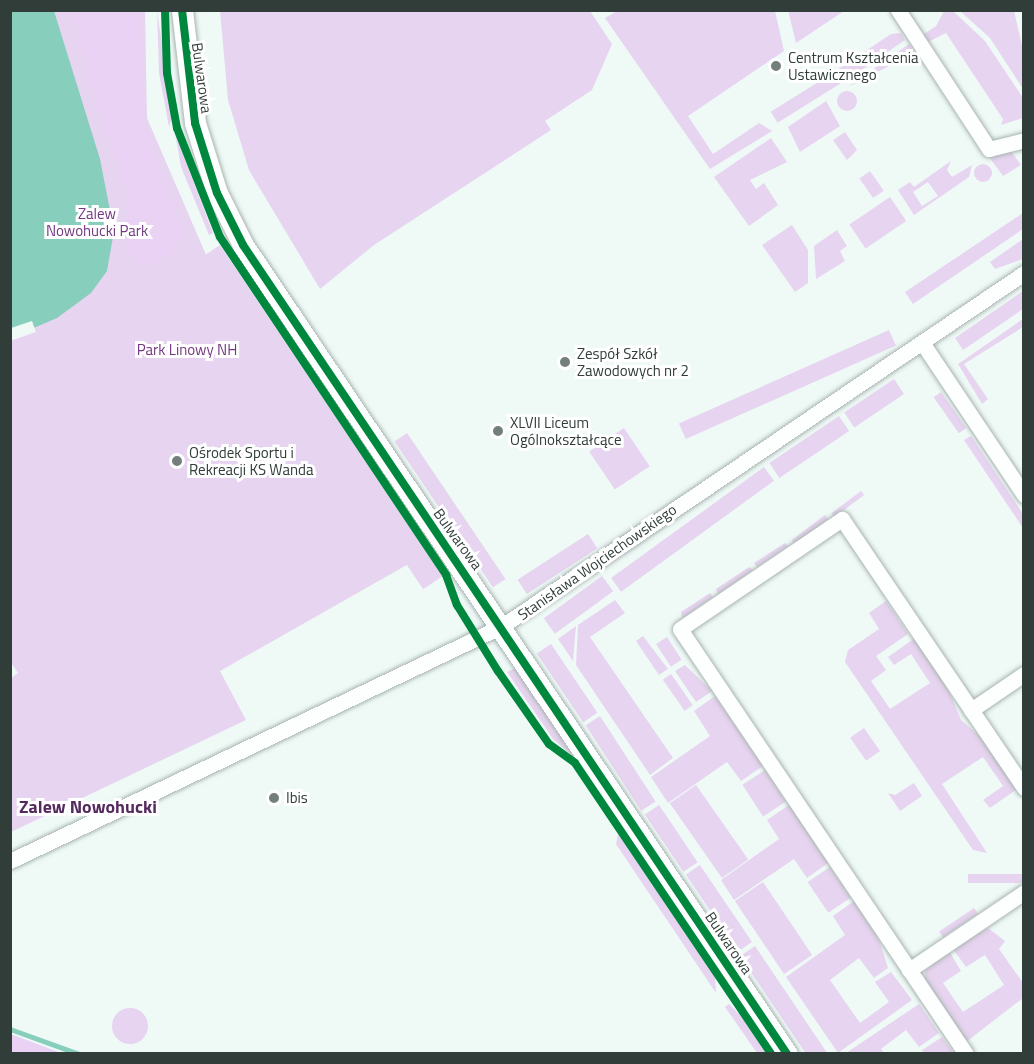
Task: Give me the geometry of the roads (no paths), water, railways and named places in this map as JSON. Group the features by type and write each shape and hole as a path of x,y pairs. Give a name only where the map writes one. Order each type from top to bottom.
{"street":[{"name":"Bulwarowa","path":"183,10 195,123 234,229 787,1053"},
{"path":"898,10 989,149 1023,140"},
{"name":"Stanisława Wojciechowskiego","path":"10,861 502,626 923,344 1023,273"},
{"path":"923,344 1023,495"},
{"path":"966,1053 680,629 842,519 1023,788"},
{"path":"970,710 1023,674"},
{"path":"909,969 1023,892"}],"waterway":[{"path":"10,1029 79,1054"}],"place":[{"name":"Centrum Kształcenia Ustawicznego","path":"776,66"},
{"name":"Zespół Szkół Zawodowych nr 2","path":"565,362"},
{"name":"XLVII Liceum Ogólnokształcące","path":"498,431"},
{"name":"Ośrodek Sportu i Rekreacji KS Wanda","path":"177,461"},
{"name":"Ibis","path":"274,798"}],"district":[{"name":"Zalew Nowohucki","path":"88,807"}],"park label":[{"name":"Zalew Nowohucki Park","path":"97,222"},
{"name":"Park Linowy NH","path":"187,350"}]}
